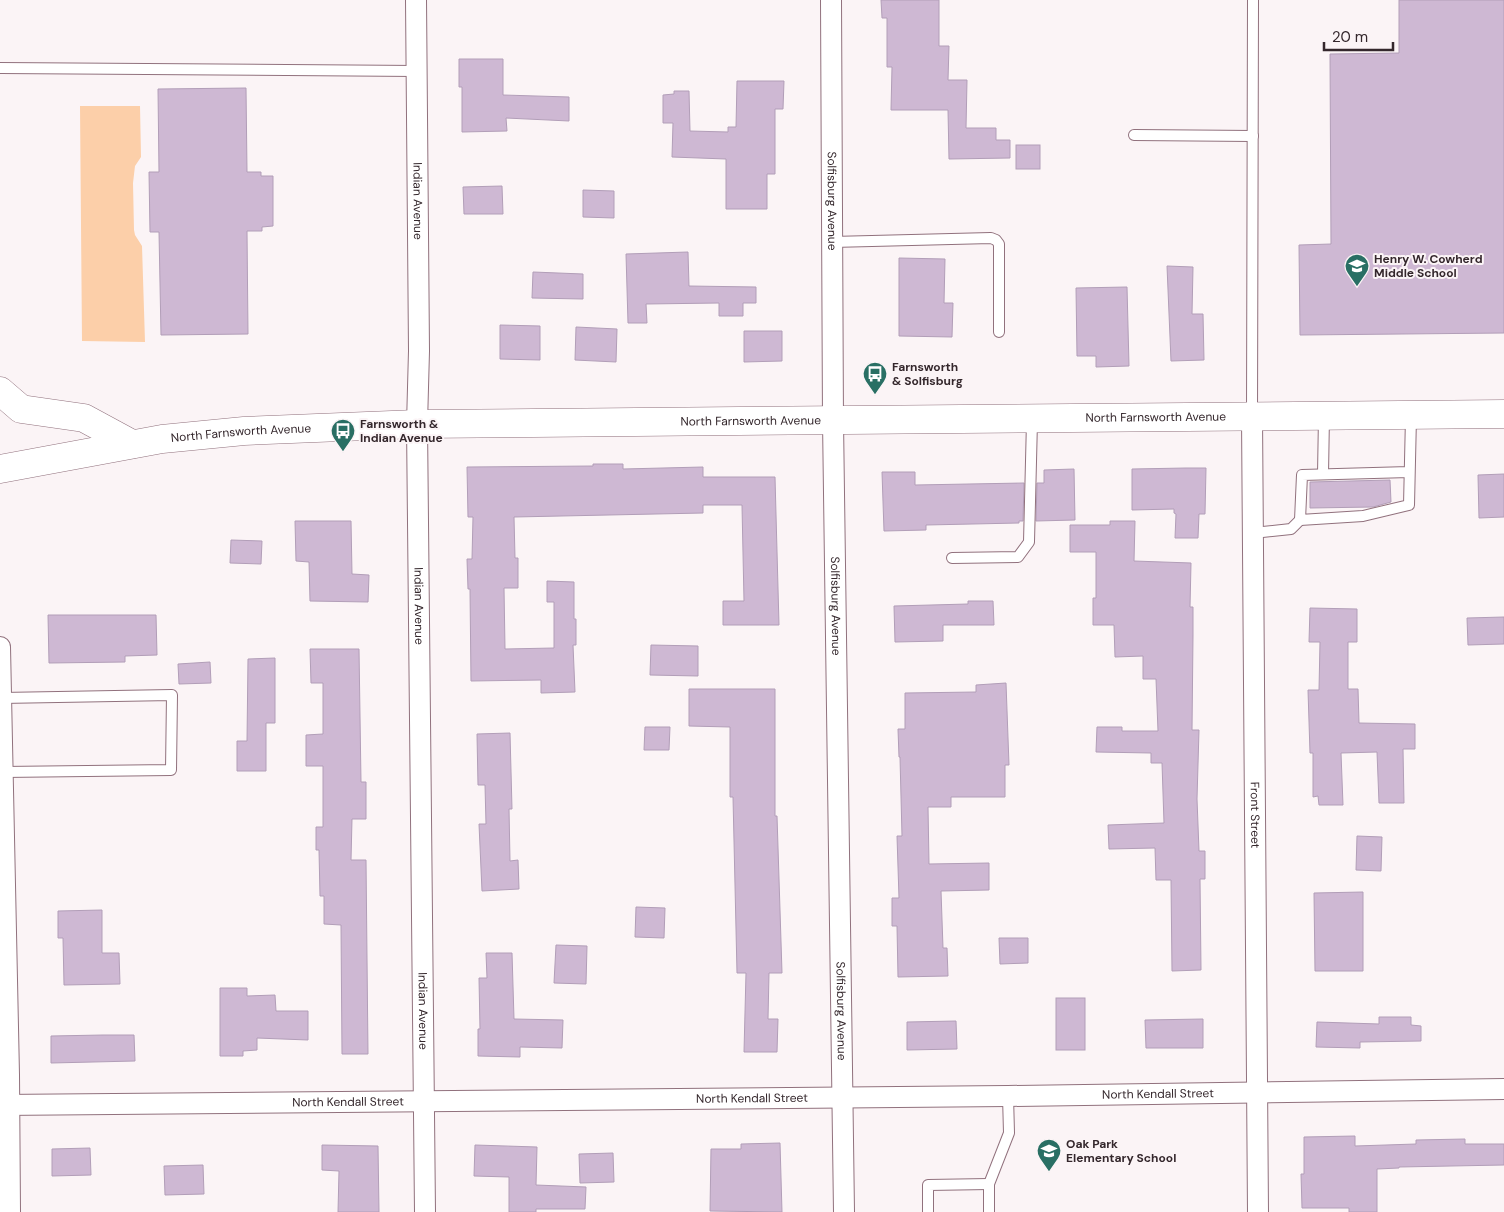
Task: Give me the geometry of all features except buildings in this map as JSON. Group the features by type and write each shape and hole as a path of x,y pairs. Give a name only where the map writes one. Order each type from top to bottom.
{"main road":[{"path":"0,391 21,409 84,418 132,444"},
{"name":"North Farnsworth Avenue","path":"0,469 162,439 244,431 417,424 1032,420 1504,414"}],"street":[{"name":"Indian Avenue","path":"416,0 419,351 417,424 425,1212"},
{"name":"Solfisburg Avenue","path":"831,0 833,421 844,1212"},
{"name":"Front Street","path":"1252,417 1258,1212"},
{"path":"0,647 3,772 5,1105 10,1212"},
{"name":"North Kendall Street","path":"5,1105 1008,1096 1504,1089"}],"lane":[{"path":"1252,417 1253,0"},
{"path":"0,68 417,71"},
{"path":"1134,135 1253,136"},
{"path":"832,242 991,238 996,240 999,244 999,332"},
{"path":"1324,416 1324,474"},
{"path":"1253,533 1291,529 1300,520 1363,516 1409,506 1411,416"},
{"path":"952,558 1018,557 1029,542 1032,420"},
{"path":"1300,520 1302,475 1409,472"},
{"path":"1,698 172,695 171,770 3,772"},
{"path":"989,1212 989,1184 1009,1133 1008,1096"},
{"path":"928,1212 928,1184 989,1184"}],"shaded area":[{"path":"80,106 140,106 141,157 135,166 133,183 134,230 142,246 145,342 82,341"}],"place":[{"name":"Henry W. Cowherd Middle School","path":"1357,287"},
{"name":"Farnsworth & Solfisburg","path":"875,395"},
{"name":"Farnsworth & Indian Avenue","path":"343,452"},
{"name":"Oak Park Elementary School","path":"1049,1172"}]}
